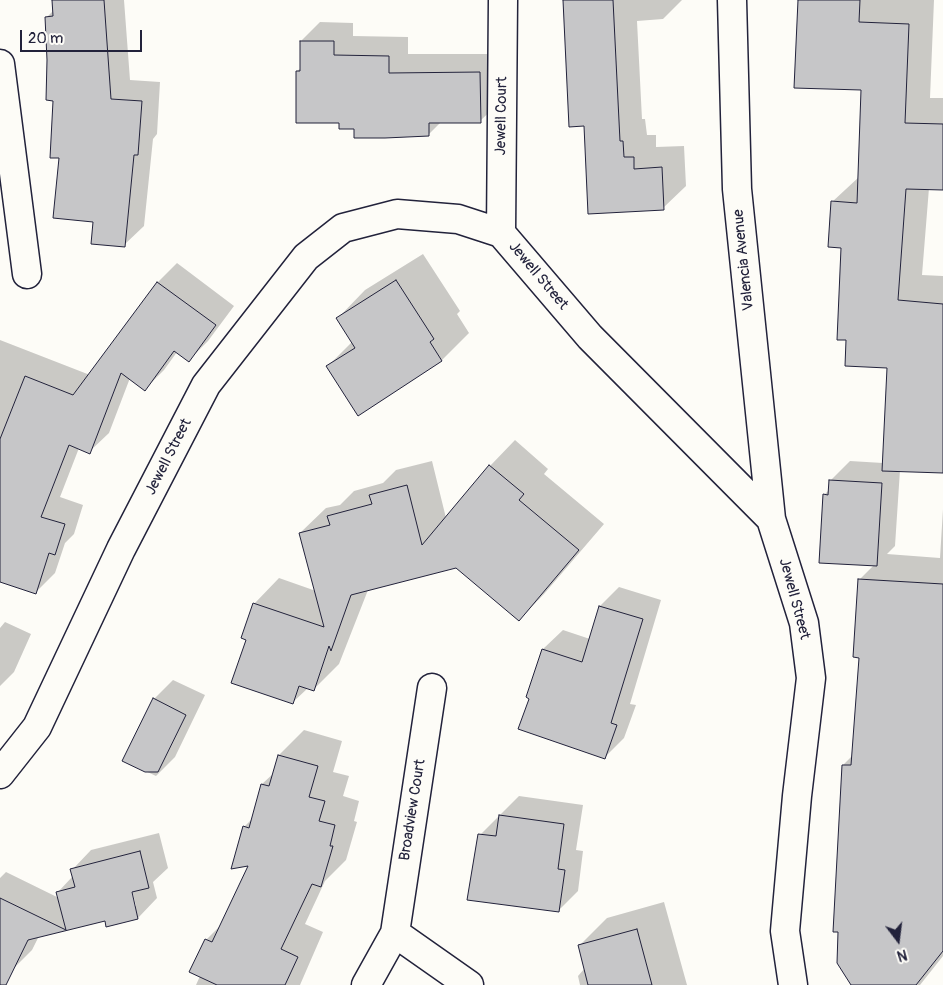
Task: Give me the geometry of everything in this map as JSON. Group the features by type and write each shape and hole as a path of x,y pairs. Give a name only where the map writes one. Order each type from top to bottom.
{"street":[{"name":"Jewell Court","path":"501,233 503,0"},
{"name":"Valencia Avenue","path":"732,0 737,189 771,519"},
{"path":"0,64 27,274"},
{"name":"Jewell Street","path":"0,774 37,727 121,549 206,385 306,257 343,228 397,214 458,218 501,233 590,337 771,519 804,624 811,678 797,796 785,931 793,985"},
{"name":"Broadview Court","path":"395,933 432,688"},
{"path":"366,985 395,933 469,985"}],"building":[{"path":"52,0 104,0 111,99 142,101 138,155 134,155 125,247 91,244 93,222 53,218 59,158 50,158 53,101 46,100 45,17 53,16"},
{"path":"563,0 613,0 620,141 623,141 624,157 634,157 634,169 662,167 664,210 588,214 584,126 569,127"},
{"path":"798,0 860,0 859,22 909,24 905,123 943,124 943,190 906,189 898,300 943,304 943,473 882,471 887,368 845,366 846,340 837,340 841,248 828,247 831,201 857,203 861,90 794,88"},
{"path":"300,41 334,41 334,55 389,56 389,73 480,72 481,123 429,123 429,136 354,138 354,129 339,129 339,123 296,123 296,71 300,71"},
{"path":"396,280 434,339 430,342 442,361 358,416 326,366 355,348 336,318"},
{"path":"157,282 216,325 189,362 174,351 145,391 121,373 90,454 69,445 41,517 65,524 55,555 49,553 36,594 0,582 0,439 25,376 73,395"},
{"path":"489,465 524,494 519,500 579,550 519,621 456,568 351,595 331,651 329,646 314,691 299,686 293,704 231,683 246,640 241,638 253,603 324,627 299,533 330,525 327,516 372,504 369,495 407,485 422,545"},
{"path":"829,480 882,483 877,566 819,563 823,494 828,495"},
{"path":"858,579 943,584 943,951 916,985 851,985 837,963 838,932 833,932 842,765 851,765 859,658 853,657"},
{"path":"599,606 643,619 611,723 617,725 605,759 518,729 529,699 526,697 542,649 582,662"},
{"path":"153,698 186,715 158,772 145,772 122,761"},
{"path":"278,755 318,766 309,797 325,801 319,821 335,825 330,846 333,846 321,887 312,884 281,949 298,957 285,985 217,985 189,972 205,939 212,942 248,866 231,869 243,826 249,828 261,784 269,786"},
{"path":"499,815 564,824 558,869 565,870 559,912 467,900 478,834 496,836"},
{"path":"140,851 149,888 132,892 138,919 106,927 105,921 28,940 6,985 0,985 0,898 66,930 56,892 75,887 70,869"},
{"path":"637,929 652,985 588,985 578,945"}]}
